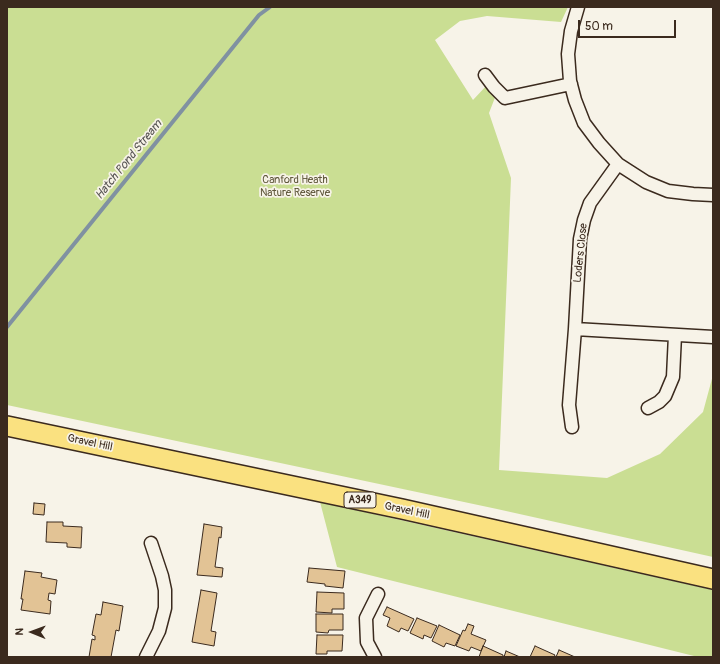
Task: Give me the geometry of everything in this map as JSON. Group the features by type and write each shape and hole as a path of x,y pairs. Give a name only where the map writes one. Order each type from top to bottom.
{"main road":[{"name":"Gravel Hill","path":"7,426 402,509 713,579"}],"street":[{"path":"578,7 571,31 568,54 570,84 584,123 618,164 646,182 668,191 713,195"},
{"path":"485,75 505,98 570,84"},
{"name":"Loders Close","path":"572,427 569,405 580,239 584,220 590,203 618,164"},
{"path":"575,329 713,337"},
{"path":"648,408 659,402 665,396 673,377 675,335"},
{"path":"146,657 159,631 165,608 165,590 162,576 151,543"},
{"path":"375,657 367,642 366,618 378,594"}],"green space":[{"name":"Canford Heath Nature Reserve","path":"7,7 568,7 561,22 487,16 460,21 435,40 473,100 487,85 496,95 489,113 511,178 499,470 607,478 660,454 703,412 713,375 713,557 497,509 7,405"},
{"path":"320,502 713,590 713,657 698,657 337,567"}],"building":[{"path":"34,503 45,504 44,515 33,514"},
{"path":"47,522 63,522 63,526 82,527 81,548 67,547 67,543 46,542"},
{"path":"204,524 222,527 221,538 219,537 215,567 223,568 222,577 197,575"},
{"path":"309,568 345,571 343,588 307,582"},
{"path":"25,571 42,573 41,577 57,580 55,594 49,593 48,600 51,601 50,614 21,610"},
{"path":"201,590 217,593 211,631 216,632 214,646 192,642"},
{"path":"317,592 344,593 344,609 332,609 332,613 316,612"},
{"path":"103,602 123,606 119,631 116,630 111,657 89,657 92,639 95,640 95,636 92,635 96,614 101,615"},
{"path":"387,607 414,619 408,631 401,628 399,632 387,626 390,618 383,615"},
{"path":"316,614 343,614 343,630 329,630 328,633 316,632"},
{"path":"417,618 437,626 431,638 424,635 423,639 410,633"},
{"path":"468,624 474,626 471,634 486,640 481,651 471,647 469,651 456,646 463,630 465,631"},
{"path":"439,625 460,635 455,646 446,643 444,647 432,641"},
{"path":"317,635 343,635 342,651 327,651 327,654 316,654"},
{"path":"483,646 503,655 503,657 479,657"},
{"path":"535,646 555,655 554,657 530,657"},
{"path":"559,650 575,657 556,657"},
{"path":"506,651 520,657 504,657"}],"waterway":[{"name":"Hatch Pond Stream","path":"7,327 259,15 270,7"}]}
